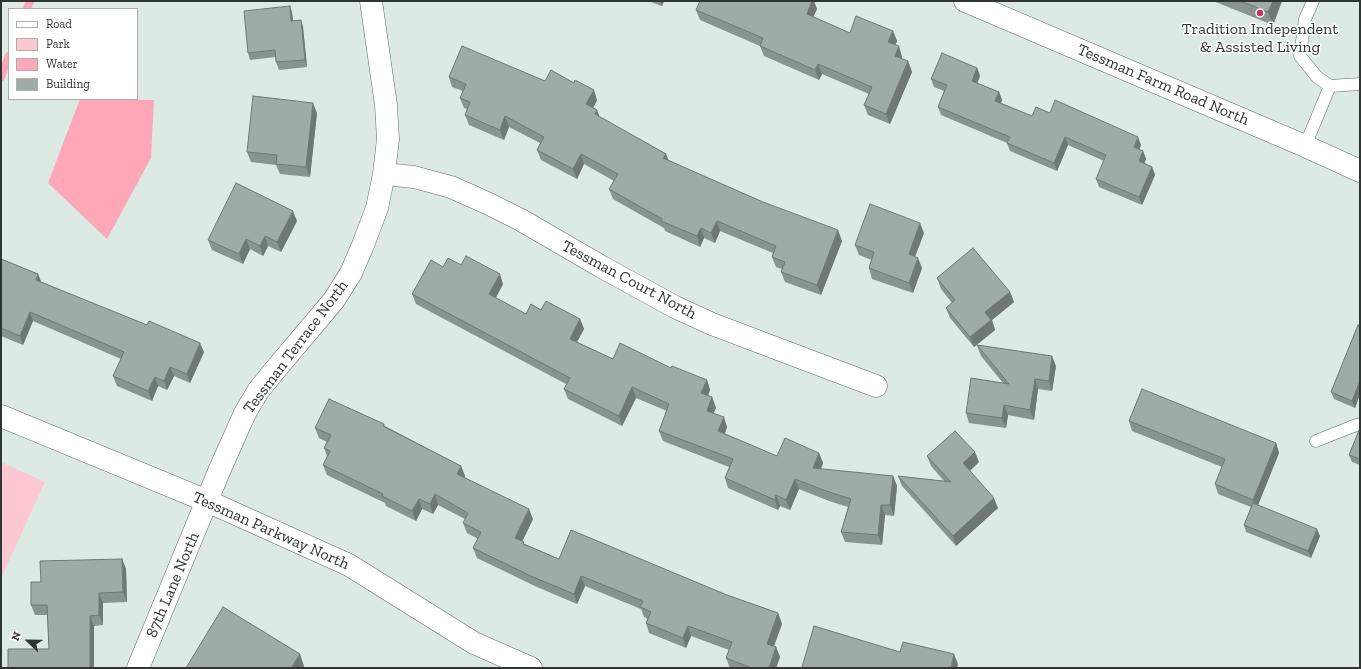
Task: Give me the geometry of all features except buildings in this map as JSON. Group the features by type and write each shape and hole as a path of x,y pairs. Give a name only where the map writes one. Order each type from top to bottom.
{"street":[{"name":"Tessman Terrace North","path":"207,501 245,413 258,391 334,300 350,273 363,245 377,208 384,174 388,139 386,104 371,1"},
{"name":"Tessman Farm Road North","path":"965,1 992,6 1360,170"},
{"name":"Tessman Court North","path":"384,174 414,177 458,190 521,220 621,278 675,307 720,327 876,386"},
{"name":"Tessman Parkway North","path":"1,416 207,501 349,565 474,643 531,668"},
{"name":"87th Lane North","path":"138,668 207,501"}],"lane":[{"path":"1313,1 1305,19 1300,56 1317,77 1330,86 1360,84"},
{"path":"1305,146 1330,86"},
{"path":"1316,441 1351,426 1360,424"}],"green space":[{"path":"1,462 45,482 1,578"}],"water":[{"path":"80,100 154,100 151,158 107,239 48,183"}],"waterway":[{"path":"27,8 30,1"},
{"path":"1,77 8,59"}],"place":[{"name":"Tradition Independent & Assisted Living","path":"1260,13"}]}
